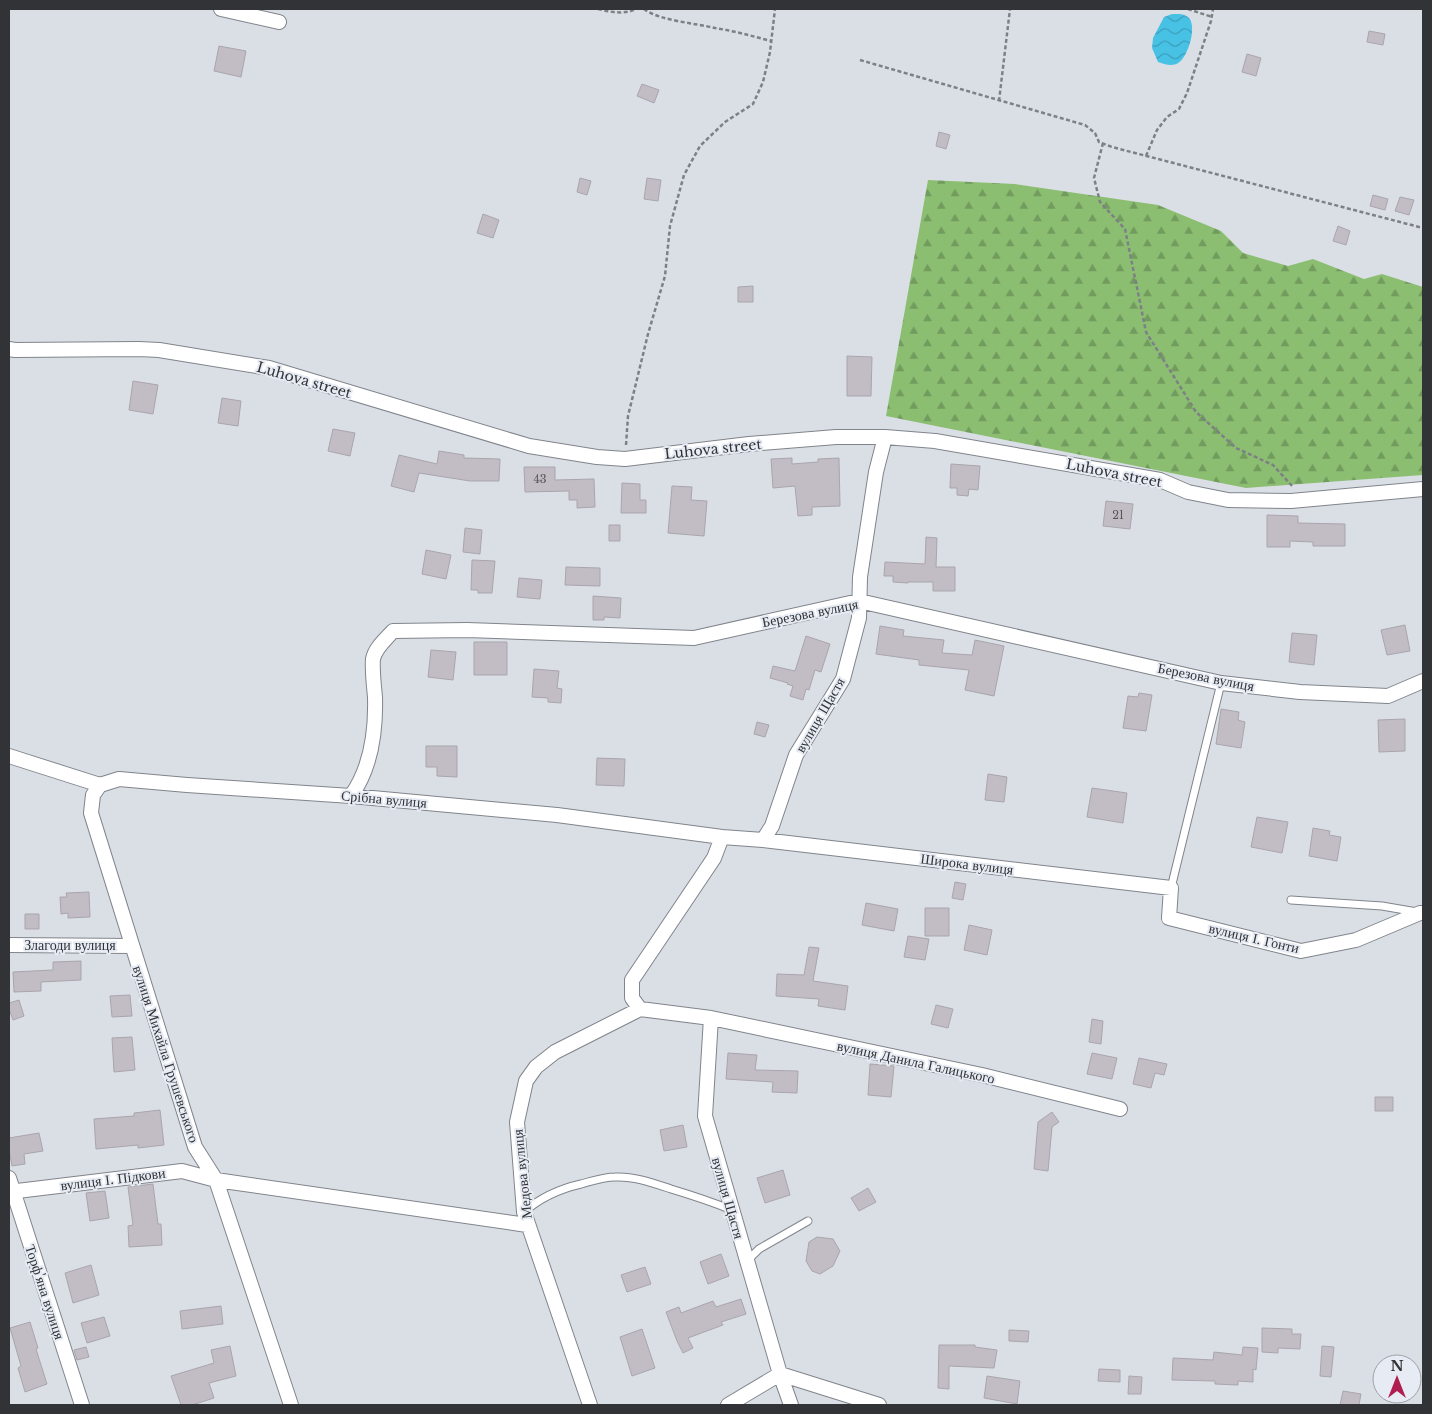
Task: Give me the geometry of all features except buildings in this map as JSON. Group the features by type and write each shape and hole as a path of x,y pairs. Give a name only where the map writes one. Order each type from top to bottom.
{"street":[{"path":"221,9 279,22"},
{"name":"Luhova street","path":"9,349 159,350 269,368 529,446 597,457 625,459 836,437 885,437 935,441 1160,480 1188,492 1228,500 1297,500 1423,489"},
{"name":"вулиця Щастя","path":"763,840 772,826 796,754 843,679 859,618 860,577 876,472 885,437"},
{"name":"Березова вулиця","path":"351,796 358,786 370,754 375,716 374,659 379,647 393,631 466,630 694,638 859,601 1221,683 1300,692 1388,696 1423,682"},
{"path":"9,756 100,785"},
{"name":"Срібна вулиця","path":"100,785 120,779 351,796 557,815 722,838 763,840"},
{"name":"вулиця Михайла Грушевського","path":"100,785 93,794 90,814 195,1147 216,1180 291,1405"},
{"path":"711,1018 640,1009 632,998 632,980 714,858 722,838"},
{"name":"Широка вулиця","path":"763,840 1171,888"},
{"name":"вулиця І. Гонти","path":"1171,888 1169,918 1301,951 1356,940 1422,913"},
{"name":"Злагоди вулиця","path":"9,945 132,946"},
{"name":"Медова вулиця","path":"590,1405 525,1219 517,1122 526,1081 536,1067 555,1052 640,1009"},
{"name":"вулиця Щастя","path":"711,1018 705,1116 780,1374 791,1405"},
{"name":"вулиця Данила Галицького","path":"711,1018 982,1075 1120,1109"},
{"name":"вулиця І. Підкови","path":"10,1187 182,1171 216,1180 525,1219"},
{"name":"Торф'яна вулиця","path":"10,1187 82,1405"},
{"path":"728,1405 780,1374 878,1405"}],"lane":[{"path":"1171,888 1221,683"},
{"path":"1291,900 1382,906 1422,913"},
{"path":"525,1219 542,1198 562,1189 615,1177 642,1180 693,1195 732,1210"},
{"path":"747,1262 759,1249 808,1221"}],"path":[{"path":"598,9 630,12 636,9"},
{"path":"644,9 651,14 771,41"},
{"path":"625,459 628,416 648,334 665,276 670,226 684,175 700,146 725,122 752,104 763,82 775,9"},
{"path":"999,101 1010,9"},
{"path":"1188,9 1212,17"},
{"path":"1146,156 1157,130 1167,117 1179,109 1187,93 1213,9"},
{"path":"860,60 1085,125 1095,134 1099,142 1112,147 1423,228"},
{"path":"1103,143 1094,178 1100,202 1126,229 1146,332 1196,412 1236,448 1273,465 1295,488 1297,500"}],"green space":[{"path":"928,180 1015,184 1158,205 1221,231 1243,253 1288,266 1313,259 1364,279 1382,274 1423,287 1423,475 1246,488 886,416"}],"water":[{"path":"1172,14 1188,17 1191,21 1192,34 1182,60 1171,65 1158,62 1152,48 1153,38 1164,17"}]}
